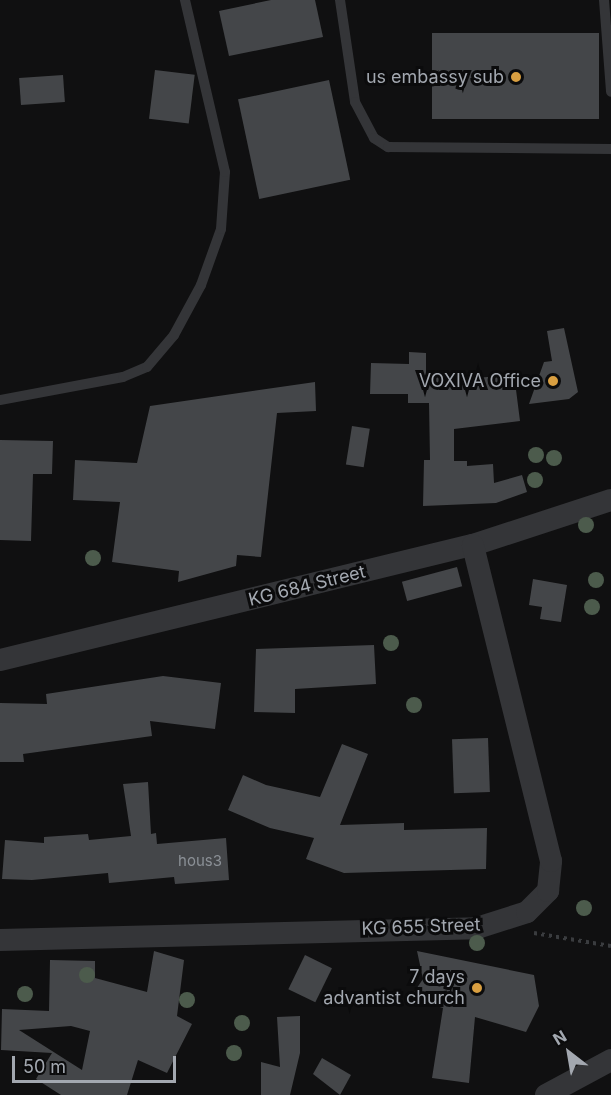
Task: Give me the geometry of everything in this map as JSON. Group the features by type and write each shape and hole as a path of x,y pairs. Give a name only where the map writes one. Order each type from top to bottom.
{"street":[{"name":"KG 684 Street","path":"0,660 472,545 611,500"},
{"name":"KG 655 Street","path":"0,939 477,928 526,912 548,891 551,861 472,545"},
{"path":"546,1095 611,1060"}],"lane":[{"path":"0,400 123,377 147,367 174,335 201,285 221,229 225,172 185,0"},
{"path":"339,0 355,102 374,138 388,147 611,149"},
{"path":"604,0 611,92"}],"path":[{"path":"532,933 611,946"}],"building":[{"path":"271,0 315,0 323,37 229,56 219,11"},
{"name":"us embassy sub","path":"432,33 599,33 599,119 432,119"},
{"path":"155,70 195,75 189,124 149,119"},
{"path":"63,75 65,102 21,105 19,78"},
{"path":"329,80 350,180 259,199 238,99"},
{"name":"VOXIVA Office","path":"564,328 578,392 569,399 529,404 544,362 552,361 547,331"},
{"path":"409,352 426,353 426,379 449,374 451,381 514,374 520,421 454,429 454,461 467,461 467,466 493,464 494,483 522,475 527,492 496,503 423,506 424,460 430,460 429,403 408,403 408,394 370,394 371,363 409,364"},
{"path":"315,382 316,411 277,413 261,557 237,555 236,566 178,582 179,571 112,562 120,502 73,500 75,460 137,463 150,406"},
{"path":"352,426 370,429 364,467 346,465"},
{"path":"0,440 53,441 52,474 33,474 31,541 0,540"},
{"path":"457,567 462,586 407,601 402,582"},
{"path":"533,579 567,585 561,622 540,619 542,607 529,605"},
{"path":"374,645 376,684 295,689 295,713 254,712 256,649"},
{"path":"163,676 221,683 215,729 150,721 152,736 23,754 24,762 0,762 0,703 47,704 46,694"},
{"path":"488,738 490,792 454,793 452,739"},
{"path":"342,744 368,754 340,825 404,823 404,830 487,828 486,869 344,873 306,859 314,838 270,828 228,810 243,775 266,785 320,797"},
{"path":"148,782 151,834 156,833 157,844 226,838 229,880 175,884 174,877 109,883 108,873 32,880 2,879 5,840 44,843 44,837 88,834 89,840 131,836 123,784"},
{"path":"154,951 184,960 177,1016 192,1024 167,1073 138,1060 127,1095 61,1095 36,1079 52,1053 1,1050 2,1009 49,1011 50,960 95,961 95,978 147,992","holes":["71,1026 90,1031 82,1070 19,1030"]},
{"name":"7 days advantist church","path":"417,951 534,975 539,1006 526,1032 475,1017 469,1083 432,1078 443,1008 410,998 423,979"},
{"path":"305,955 332,968 315,1002 288,989"},
{"path":"300,1016 300,1053 290,1095 261,1095 261,1062 280,1067 277,1017"},
{"path":"322,1058 351,1075 340,1095 313,1074"}],"place":[{"name":"us embassy sub","path":"516,77"},
{"name":"VOXIVA Office","path":"553,381"},
{"name":"7 days advantist church","path":"477,988"}]}
